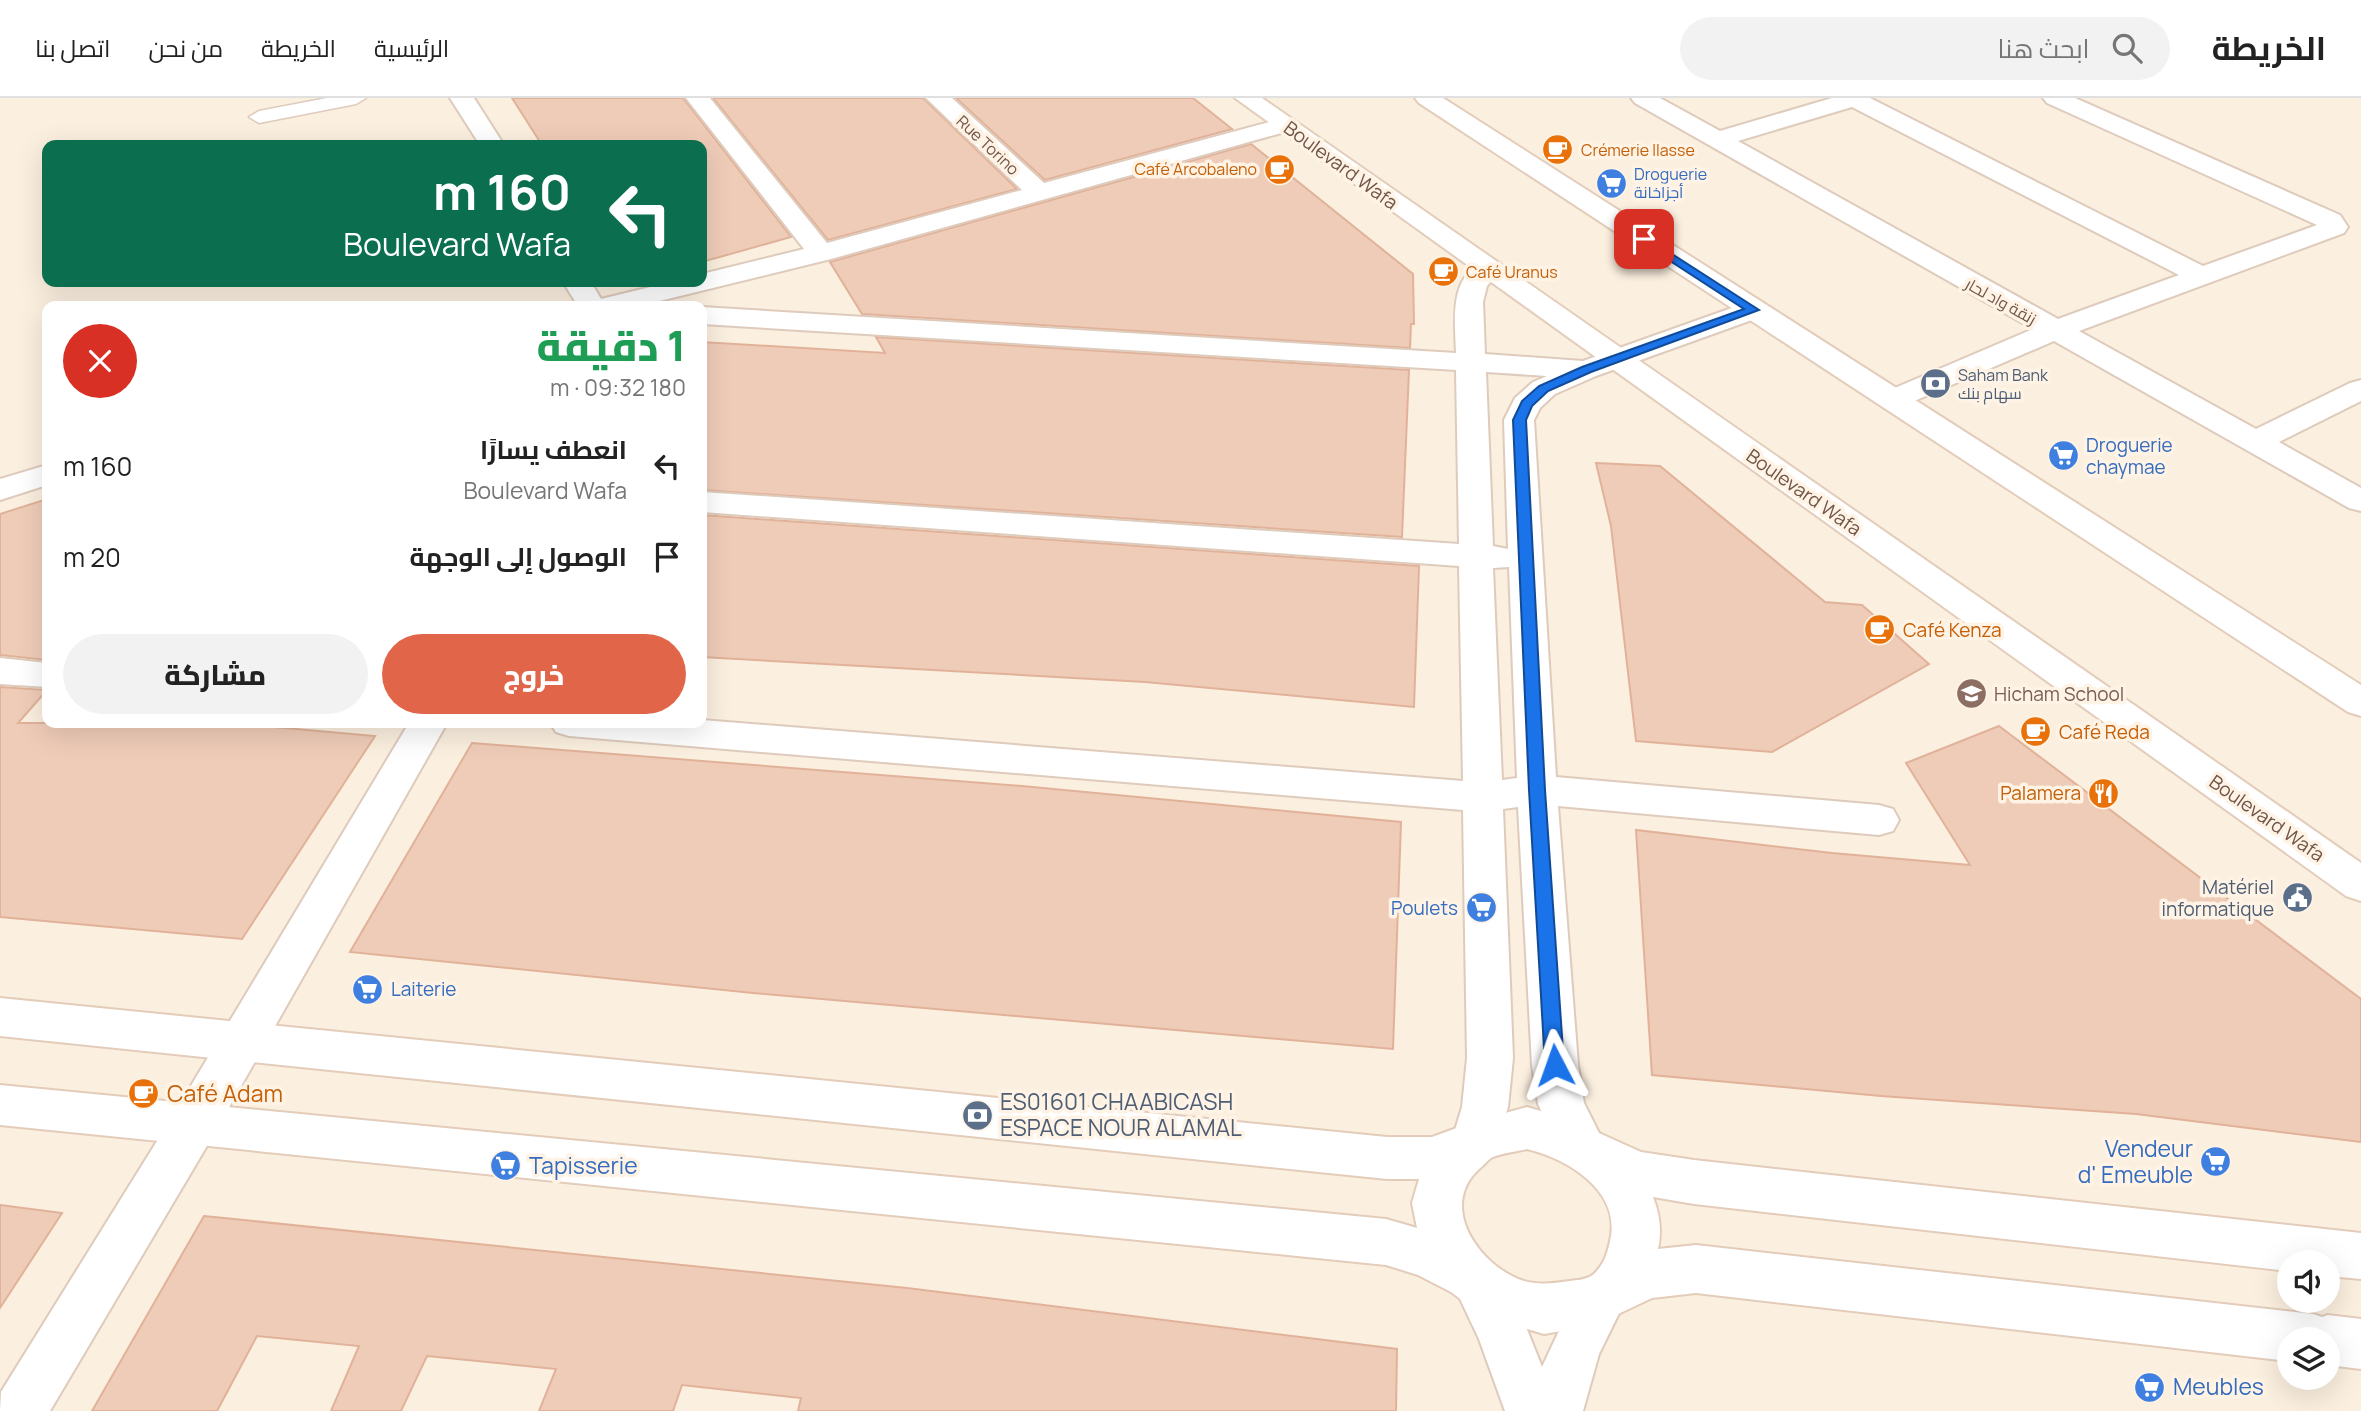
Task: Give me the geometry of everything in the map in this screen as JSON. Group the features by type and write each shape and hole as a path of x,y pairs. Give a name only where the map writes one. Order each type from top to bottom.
{"street":[{"path":"462,98 489,140"},
{"path":"698,98 821,253"},
{"name":"Rue Torino","path":"938,98 1039,192"},
{"name":"Boulevard Wafa","path":"1247,98 1487,270 1602,365 2361,884"},
{"path":"1429,98 1753,310 2358,697"},
{"name":"زنقة واد لحار","path":"1643,98 2361,501"},
{"path":"1715,140 1856,98 2202,276"},
{"path":"1894,399 2054,330 2335,227 2336,224 2055,98"},
{"path":"643,301 688,295 821,253 1284,125"},
{"path":"1487,270 1474,284 1469,302 1469,363 1490,1058 1485,1107 1471,1143 1449,1162 1440,1182 1436,1205 1439,1229 1450,1253 1471,1279 1502,1330 1532,1411"},
{"path":"1556,1411 1562,1384 1578,1339 1606,1294 1628,1270 1636,1248 1636,1223 1629,1198 1616,1175 1589,1150 1561,1104 1555,1065 1537,790 1519,420 1526,404 1544,388 1753,310"},
{"path":"707,316 1469,363 1602,365"},
{"path":"2256,441 2361,389"},
{"path":"0,490 42,477"},
{"path":"707,502 1526,561"},
{"path":"0,671 42,675"},
{"path":"20,1411 194,1124 425,728"},
{"path":"631,728 1482,797 1537,790 1879,820"},
{"path":"0,1017 1387,1158 1432,1157 1499,1130 1527,1128 1554,1133 1640,1173 1693,1182 2361,1256"},
{"path":"0,1104 1386,1242 1430,1255 1506,1302 1539,1311 1572,1310 1650,1274 1696,1269 2277,1335"},
{"path":"2340,1341 2361,1344"}],"lane":[{"path":"259,117 356,98"}],"building":[{"path":"512,98 683,98 791,237 707,261 707,140 539,140"},
{"path":"713,98 923,98 1017,189 828,240"},
{"path":"956,98 1193,98 1232,129 1045,180"},
{"path":"1251,144 1413,274 1414,324 1411,324 1410,348 862,314 830,262"},
{"path":"876,337 1409,370 1402,537 707,490 707,342 885,353"},
{"path":"1596,463 1660,466 1825,602 1862,605 1929,664 1772,752 1636,741 1611,526"},
{"path":"42,501 42,659 0,655 0,514"},
{"path":"707,515 1419,566 1414,707 1145,682 707,657"},
{"path":"0,687 42,690 42,696 18,723 42,723 42,728 286,728 375,736 242,939 0,917"},
{"path":"1999,726 2361,999 2361,1142 2136,1114 1881,1096 1652,1075 1636,830 1832,853 1970,865 1906,763"},
{"path":"472,743 1022,786 1401,822 1393,1049 753,993 350,952"},
{"path":"0,1205 62,1213 0,1308"},
{"path":"204,1216 907,1288 1397,1349 1396,1411 798,1411 801,1398 682,1385 673,1411 539,1411 556,1369 427,1356 401,1411 331,1411 359,1346 257,1336 217,1411 92,1411"}],"place":[{"name":"Crémerie Ilasse","path":"1558,150"},
{"name":"Café Arcobaleno","path":"1280,169"},
{"name":"Droguerie أجزاخانة","path":"1611,183"},
{"name":"Café Uranus","path":"1443,272"},
{"name":"Saham Bank سهام بنك","path":"1935,384"},
{"name":"Droguerie chaymae","path":"2063,456"},
{"name":"Café Kenza","path":"1880,630"},
{"name":"Hicham School","path":"1971,694"},
{"name":"Café Reda","path":"2036,732"},
{"name":"Palamera","path":"2104,793"},
{"name":"Matériel informatique","path":"2297,898"},
{"name":"Poulets","path":"1481,908"},
{"name":"Laiterie","path":"368,989"},
{"name":"Café Adam","path":"144,1094"},
{"name":"ES01601 CHAABICASH ESPACE NOUR ALAMAL","path":"977,1115"},
{"name":"Vendeur d' Emeuble","path":"2216,1162"},
{"name":"Tapisserie","path":"506,1166"},
{"name":"Meubles","path":"2150,1387"}],"route":[{"path":"1555,1065 1537,790 1519,420 1526,404 1544,388 1586,370 1753,310 1644,239"}]}
